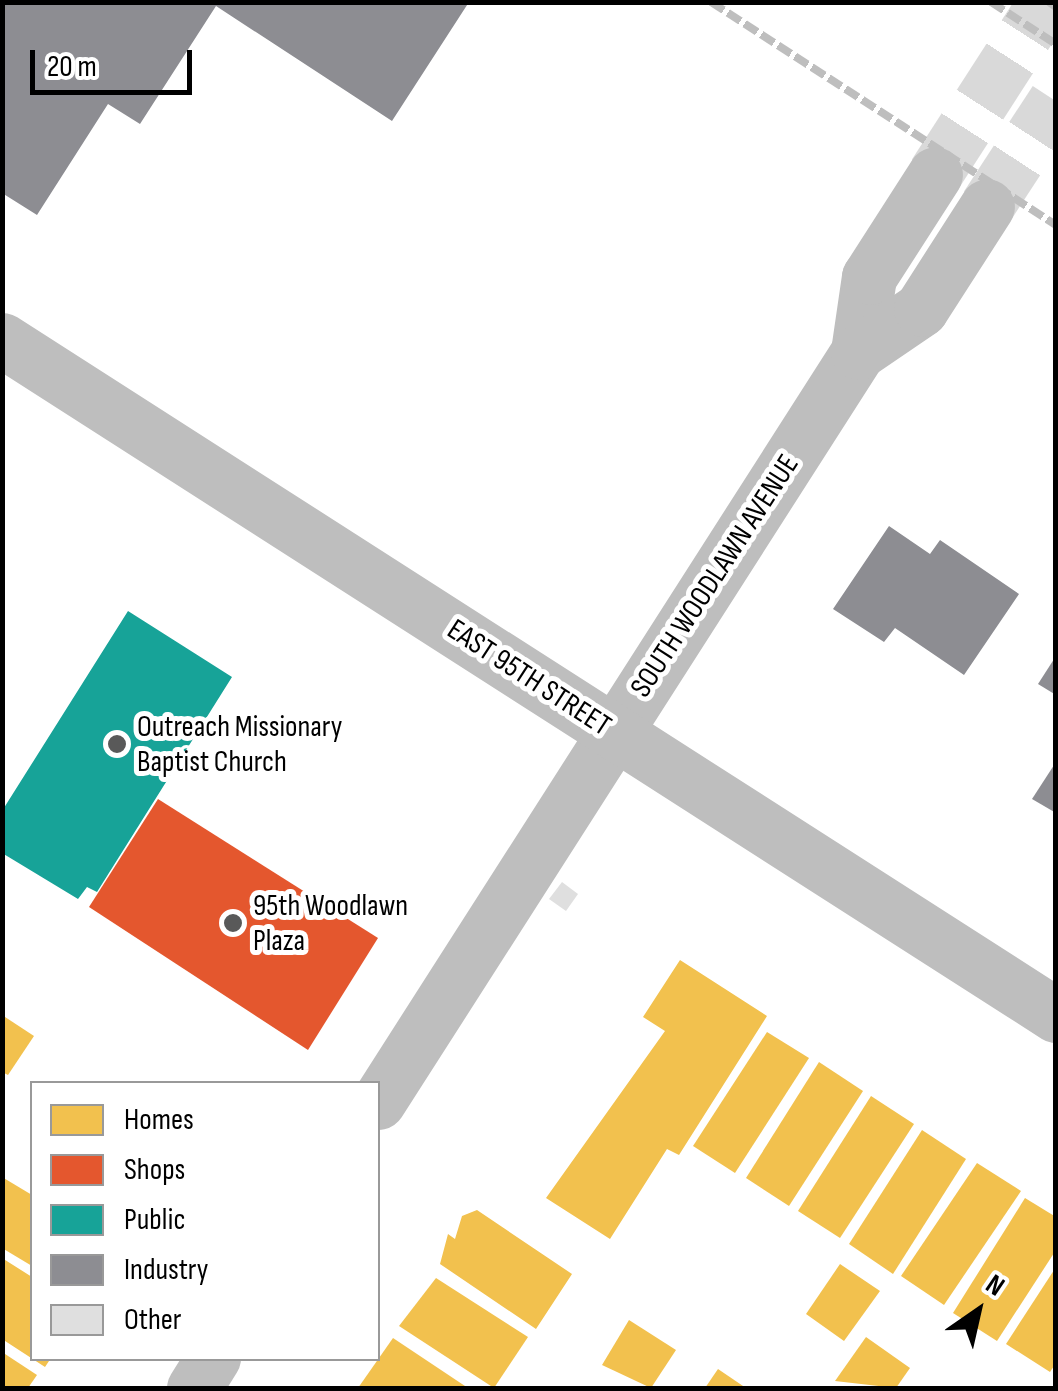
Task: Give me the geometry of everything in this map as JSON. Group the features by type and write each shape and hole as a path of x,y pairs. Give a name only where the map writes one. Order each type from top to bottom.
{"street":[{"name":"SOUTH WOODLAWN AVENUE","path":"858,352 869,278 935,174"},
{"name":"SOUTH WOODLAWN AVENUE","path":"380,1099 858,352 921,309 987,206"},
{"name":"EAST 95TH STREET","path":"2,340 1056,1015"},
{"path":"194,1388 211,1361"}],"building: Homes":[{"path":"680,960 767,1016 679,1155 667,1149 610,1239 546,1198 665,1031 643,1017"},
{"path":"2,1015 34,1036 8,1075 2,1072"},
{"path":"767,1032 809,1058 735,1173 693,1146"},
{"path":"819,1062 863,1091 789,1206 746,1178"},
{"path":"871,1096 914,1124 840,1238 798,1211"},
{"path":"922,1130 966,1159 893,1274 849,1244"},
{"path":"977,1163 1021,1191 944,1305 901,1276"},
{"path":"2,1177 30,1194 30,1265 2,1248"},
{"path":"1025,1198 1056,1217 1056,1250 997,1341 953,1313"},
{"path":"477,1210 572,1274 536,1329 440,1264 448,1234 455,1239 462,1216"},
{"path":"2,1258 30,1276 30,1357 2,1339"},
{"path":"840,1264 880,1291 844,1341 806,1314"},
{"path":"1056,1267 1056,1363 1050,1372 1006,1344"},
{"path":"436,1278 528,1337 494,1388 399,1326"},
{"path":"629,1320 676,1350 651,1388 602,1365"},
{"path":"866,1337 910,1368 896,1388 835,1381"},
{"path":"393,1338 468,1388 358,1388"},
{"path":"2,1352 37,1375 28,1388 2,1388"},
{"path":"718,1369 746,1388 705,1388"}],"building: Shops":[{"name":"95th Woodlawn Plaza","path":"158,799 378,938 308,1050 89,907"}],"building: Public":[{"name":"Outreach Missionary Baptist Church","path":"128,611 232,677 97,892 87,887 78,899 2,853 2,811"}],"building: Industry":[{"path":"2,2 469,2 392,121 216,6 140,124 108,104 37,215 2,193"},
{"path":"889,526 930,554 940,540 1019,594 964,675 895,628 884,642 833,609"},
{"path":"1056,656 1056,695 1038,684"},
{"path":"1056,762 1056,813 1032,799"}],"building: Other":[{"path":"562,882 578,894 566,911 549,899"}],"tunnel":[{"path":"935,174 1046,2"},
{"path":"987,206 1056,100"}],"railway":[{"path":"711,2 1056,225"},
{"path":"991,2 1056,44"},
{"path":"1049,2 1056,7"}],"place":[{"name":"Outreach Missionary Baptist Church","path":"117,744"},
{"name":"95th Woodlawn Plaza","path":"233,923"}]}
